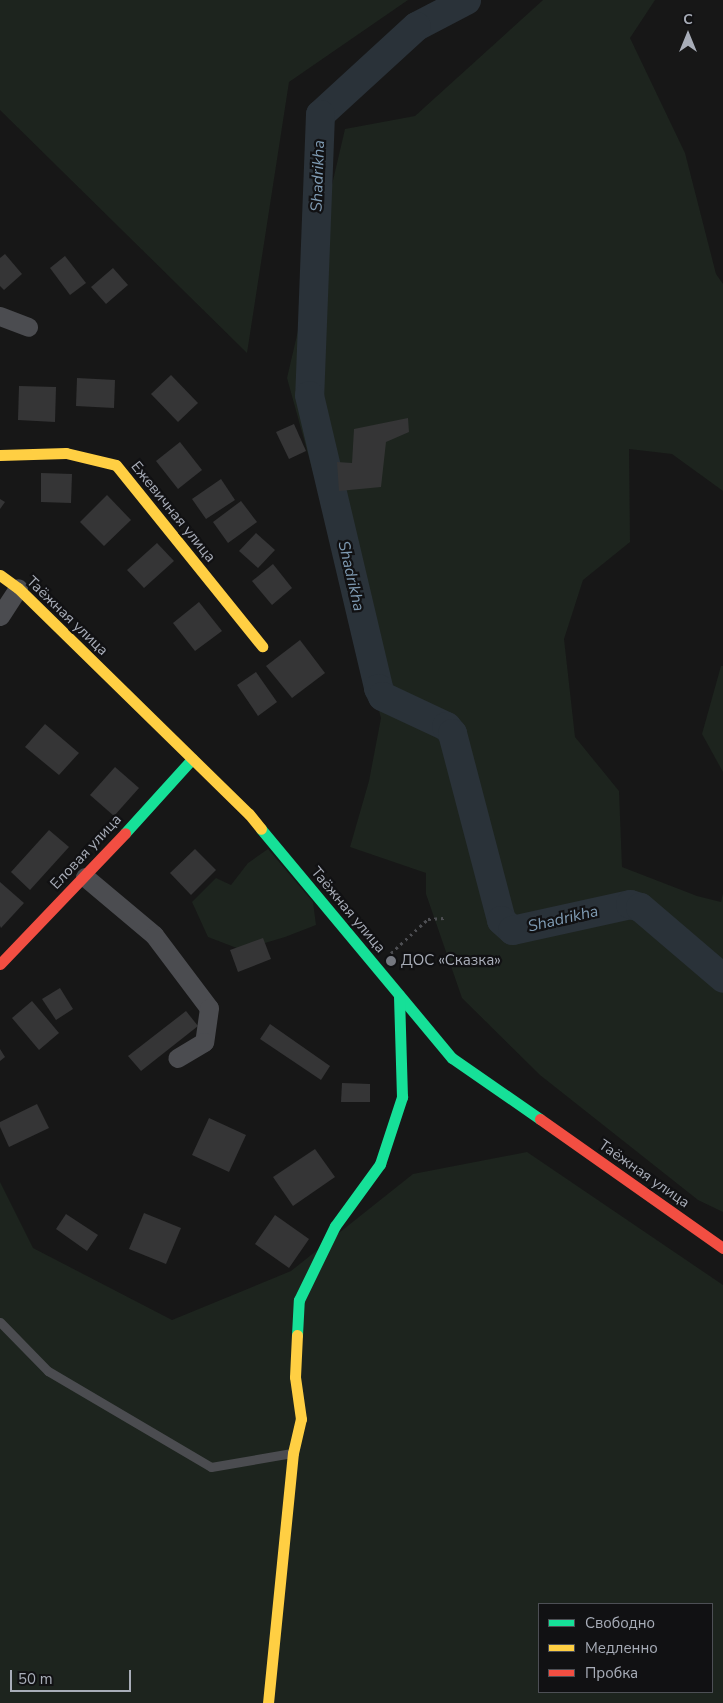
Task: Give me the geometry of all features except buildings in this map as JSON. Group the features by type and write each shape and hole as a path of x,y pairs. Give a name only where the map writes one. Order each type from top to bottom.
{"street":[{"path":"0,316 28,327"},
{"name":"Ежевичная улица","path":"0,455 66,453 116,465 262,646"},
{"name":"Таёжная улица","path":"0,575 18,588 248,814 452,1058 723,1248"},
{"path":"0,616 18,588"},
{"name":"Еловая улица","path":"0,964 85,877 192,759"},
{"path":"85,877 154,934 210,1008 204,1042 177,1058"},
{"path":"268,1703 293,1453 301,1419 295,1377 299,1300 334,1226 380,1164 383,1156 402,1097 399,995"}],"lane":[{"path":"0,1322 48,1371 211,1467 293,1453"}],"path":[{"path":"375,966 428,919 444,918"}],"shaded area":[{"path":"0,0 408,0 289,82 247,353 0,110"},
{"path":"543,0 655,0 630,38 685,153 716,274 723,284 723,491 672,454 629,449 630,542 583,580 564,639 575,737 619,791 622,867 697,896 721,902 723,893 723,1212 698,1200 540,1075 462,998 426,894 426,873 350,847 369,781 381,718 287,378 345,129 415,116"},
{"path":"721,666 723,666 723,772 702,734"},
{"path":"268,849 313,902 316,925 242,950 208,937 192,902 216,878 231,885 248,863"},
{"path":"527,1152 723,1285 723,1703 0,1703 0,1182 33,1248 172,1320 291,1271 413,1174"}],"waterway":[{"name":"Shadrikha","path":"466,0 416,26 320,114 309,395 378,688 382,696 446,726 452,733 501,920 512,930 630,904 640,907 723,978"}],"traffic: fast":[{"path":"125,833 192,759"},
{"path":"261,829 452,1058 540,1119"},
{"path":"297,1335 299,1300 335,1226 380,1164 402,1097 399,995"}],"traffic: slow":[{"path":"0,455 66,453 116,465 262,646"},
{"path":"0,575 18,588 249,814 261,829"},
{"path":"268,1703 293,1453 301,1419 295,1377 297,1335"}],"traffic: jam":[{"path":"0,964 125,833"},
{"path":"540,1119 723,1248"}],"place":[{"name":"ДОС «Сказка»","path":"391,961"}]}
